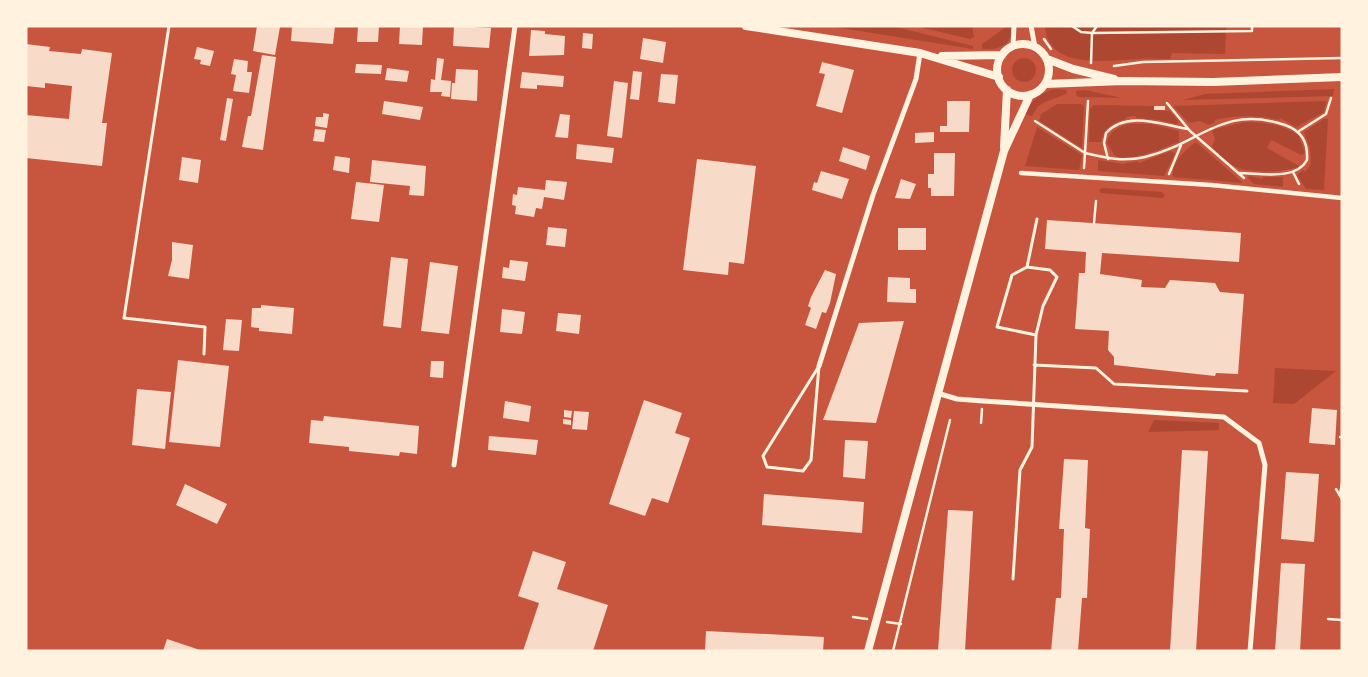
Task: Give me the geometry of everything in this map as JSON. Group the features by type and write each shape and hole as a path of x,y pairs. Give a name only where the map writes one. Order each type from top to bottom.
{"street":[{"path":"454,465 515,26"},
{"path":"746,26 936,56 999,77"},
{"path":"1013,46 1014,26"},
{"path":"1031,26 1035,47"},
{"path":"1004,151 1007,90 999,77 999,62 1002,54 1013,46 1028,44 1035,47 1047,59 1073,69 1123,81"},
{"path":"819,366 873,195 916,79 920,53"},
{"path":"936,56 1002,54"},
{"path":"1045,84 1049,67 1047,59"},
{"path":"868,651 1004,151 1030,95 1045,84 1123,81 1213,82 1342,77"},
{"path":"1007,90 1022,95 1030,95"},
{"path":"1021,173 1168,182 1342,198"},
{"path":"937,393 957,399 1224,417 1259,443 1265,465 1250,651"}],"lane":[{"path":"169,26 124,318 205,326 204,354"},
{"path":"1027,268 1037,219"},
{"path":"1012,579 1020,470 1032,447 1032,403 1036,335 1043,306 1057,277 1050,270 1027,268 1012,275 997,327 1036,335"},
{"path":"1034,365 1096,368 1114,384 1246,391"},
{"path":"819,366 811,460 803,471 767,467 763,456 819,366"}],"path":[{"path":"1072,26 1081,32 1092,33 1252,31 1252,26"},
{"path":"1091,64 1092,33 1097,26"},
{"path":"1140,26 1143,31"},
{"path":"1041,36 1052,50"},
{"path":"1108,67 1143,62 1342,58"},
{"path":"1082,63 1099,66"},
{"path":"1299,131 1326,114 1331,98"},
{"path":"1084,177 1088,101"},
{"path":"1167,103 1188,129 1216,155 1240,173 1254,190"},
{"path":"1035,121 1085,153 1108,159 1129,160 1181,145 1222,123 1246,119 1273,122 1299,131 1306,143 1308,151 1307,160 1299,170 1279,174 1240,173"},
{"path":"1108,159 1104,143 1106,133 1122,122 1144,120 1188,129"},
{"path":"1168,182 1181,145"},
{"path":"1094,223 1096,201"},
{"path":"892,651 950,420"},
{"path":"1340,495 1342,483"},
{"path":"1336,489 1342,499"},
{"path":"1328,619 1342,620"}],"shaded area":[{"path":"828,26 892,26 973,46 973,49"},
{"path":"915,26 972,26 974,37 970,39"},
{"path":"1012,26 1010,38 1004,45 982,49 982,44 1006,27"},
{"path":"1045,26 1226,26 1225,54 1172,53 1170,59 1082,60 1057,50 1049,40"},
{"path":"1024,58 1033,61 1036,70 1033,79 1024,82 1015,79 1012,70 1015,61"},
{"path":"1057,89 1067,90 1066,94 1038,106 1032,116 1025,114 1038,97"},
{"path":"1334,89 1333,96 1183,100 1205,94"},
{"path":"1085,90 1122,98 1079,97 1076,95 1076,91"},
{"path":"1326,101 1324,112 1296,127 1280,118 1279,120 1255,116 1222,118 1215,120 1215,122 1209,125 1200,121 1189,123 1173,106"},
{"path":"1057,104 1082,104 1084,107 1082,148 1039,121 1041,114"},
{"path":"1094,105 1154,106 1154,110 1170,111 1179,122 1176,124 1136,118 1136,116 1126,117 1126,119 1109,127 1104,133 1101,142 1089,142 1090,109"},
{"path":"1324,119 1328,119 1324,190 1306,189 1297,175 1303,170 1305,172 1311,164 1310,148 1304,132"},
{"path":"1245,122 1280,126 1299,136 1305,153 1301,155 1271,140 1267,148 1299,166 1286,170 1258,171 1242,169 1226,161 1212,147 1215,139 1212,130"},
{"path":"1131,124 1151,124 1179,131 1179,142 1130,158 1115,156 1107,143 1110,135 1116,129"},
{"path":"1037,127 1082,155 1079,170 1025,166"},
{"path":"1196,142 1243,183 1173,177 1174,167 1177,162 1184,152"},
{"path":"1171,151 1175,154 1164,176 1098,171 1098,160 1123,164 1138,161 1139,163"},
{"path":"1249,176 1263,179 1263,177 1283,177 1283,187 1254,184 1248,178"},
{"path":"1102,188 1162,192 1165,195 1163,198 1101,193 1099,190"},
{"path":"1275,368 1336,371 1294,404 1273,403"},
{"path":"1154,420 1219,423 1219,430 1148,432"}],"building":[{"path":"257,26 280,27 275,55 253,51"},
{"path":"292,26 335,26 333,44 291,41"},
{"path":"358,26 379,26 378,42 357,42"},
{"path":"400,26 423,26 422,45 399,44"},
{"path":"454,26 491,28 489,48 453,46"},
{"path":"531,30 545,31 545,34 565,36 564,55 529,56"},
{"path":"583,33 593,34 592,49 582,48"},
{"path":"643,38 666,42 663,63 640,59"},
{"path":"26,44 50,47 49,51 81,54 82,49 112,53 102,123 107,123 102,166 26,158 26,115 69,119 72,86 45,83 45,88 26,86"},
{"path":"197,47 214,51 210,66 200,64 201,60 194,59"},
{"path":"262,55 276,57 263,150 242,147 248,116 251,116"},
{"path":"437,58 444,59 441,80 451,81 450,97 441,96 442,92 430,92 431,79 435,80"},
{"path":"234,59 248,61 247,72 252,72 249,93 233,91 236,75 231,74"},
{"path":"822,62 854,70 842,113 816,106 825,74 819,73"},
{"path":"356,64 382,65 381,74 355,73"},
{"path":"387,68 409,71 407,82 385,80"},
{"path":"456,69 478,70 477,101 451,99 452,83 455,83"},
{"path":"633,71 642,72 639,100 630,99"},
{"path":"522,72 564,76 563,87 537,85 537,89 520,88"},
{"path":"661,74 678,75 675,104 658,102"},
{"path":"614,81 628,83 622,138 607,136"},
{"path":"227,98 233,99 226,141 220,140"},
{"path":"384,101 423,107 420,120 382,114"},
{"path":"947,101 970,101 969,132 940,132 940,126 947,126"},
{"path":"1154,106 1165,106 1165,110 1154,110"},
{"path":"323,113 329,114 327,128 315,126 316,117 323,117"},
{"path":"560,114 570,115 568,138 555,137"},
{"path":"315,129 326,130 324,142 313,141"},
{"path":"934,132 934,142 915,143 915,133"},
{"path":"577,144 614,148 612,163 576,159"},
{"path":"843,147 870,156 866,170 839,161"},
{"path":"934,153 955,153 954,196 931,196 931,188 928,188 928,174 934,174"},
{"path":"335,156 350,158 349,173 333,170"},
{"path":"182,157 201,160 198,183 179,180"},
{"path":"697,159 756,166 744,264 729,262 728,275 683,270"},
{"path":"372,160 426,166 424,196 409,195 410,186 370,182"},
{"path":"821,171 849,179 842,199 812,190 814,182 817,183"},
{"path":"901,179 916,184 910,199 895,198"},
{"path":"546,180 567,182 564,200 544,197 542,209 536,208 534,217 515,214 516,206 512,205 513,194 517,195 518,187 545,190"},
{"path":"356,182 384,185 379,222 351,219"},
{"path":"1047,220 1241,233 1239,262 1102,253 1100,274 1142,280 1141,287 1165,288 1170,280 1215,283 1220,292 1244,294 1238,374 1216,373 1215,376 1114,365 1114,357 1108,350 1109,331 1075,329 1079,273 1085,273 1086,252 1045,249"},
{"path":"548,227 567,229 565,247 546,245"},
{"path":"898,228 926,228 926,250 898,250"},
{"path":"172,242 193,245 189,279 168,276 172,260"},
{"path":"391,257 408,259 401,328 383,326"},
{"path":"510,260 528,262 525,281 502,278 503,267 509,268"},
{"path":"430,262 458,266 449,334 421,331"},
{"path":"825,270 836,274 830,303 826,313 822,312 816,329 805,325 811,308 808,306 811,297"},
{"path":"888,277 910,278 910,289 916,289 916,303 887,302"},
{"path":"261,305 294,308 292,334 259,331 259,328 251,327 252,308 261,308"},
{"path":"502,309 525,312 522,334 500,332"},
{"path":"558,313 581,315 579,334 556,331"},
{"path":"226,319 242,320 239,351 223,350"},
{"path":"904,321 876,423 823,420 859,323"},
{"path":"178,360 229,366 220,447 169,442"},
{"path":"431,361 444,361 443,378 430,377"},
{"path":"137,389 171,392 165,449 132,445"},
{"path":"644,400 682,413 675,433 690,438 668,503 652,498 645,516 609,504"},
{"path":"505,401 531,406 529,422 503,418"},
{"path":"1312,408 1337,410 1335,445 1309,443"},
{"path":"564,410 572,411 571,418 564,417"},
{"path":"574,411 589,412 587,430 572,429"},
{"path":"324,416 419,426 417,454 400,452 399,456 349,451 349,447 309,443 311,420 323,421"},
{"path":"563,419 571,420 571,425 563,424"},
{"path":"489,436 538,440 536,455 488,450"},
{"path":"845,440 868,441 865,479 843,477"},
{"path":"1182,450 1208,451 1196,651 1170,651"},
{"path":"1064,459 1088,460 1085,528 1090,529 1087,598 1082,598 1078,651 1051,651 1056,598 1061,598 1064,529 1059,529"},
{"path":"1286,472 1319,474 1314,542 1281,539"},
{"path":"185,484 227,504 217,524 176,505"},
{"path":"764,494 864,502 862,533 762,525"},
{"path":"948,510 973,511 965,651 938,651"},
{"path":"533,551 566,562 557,589 608,605 593,651 523,651 539,603 518,596"},
{"path":"1281,563 1305,564 1300,651 1275,651"},
{"path":"706,631 824,637 823,651 705,651"},
{"path":"167,639 200,650 200,651 163,651"}]}
